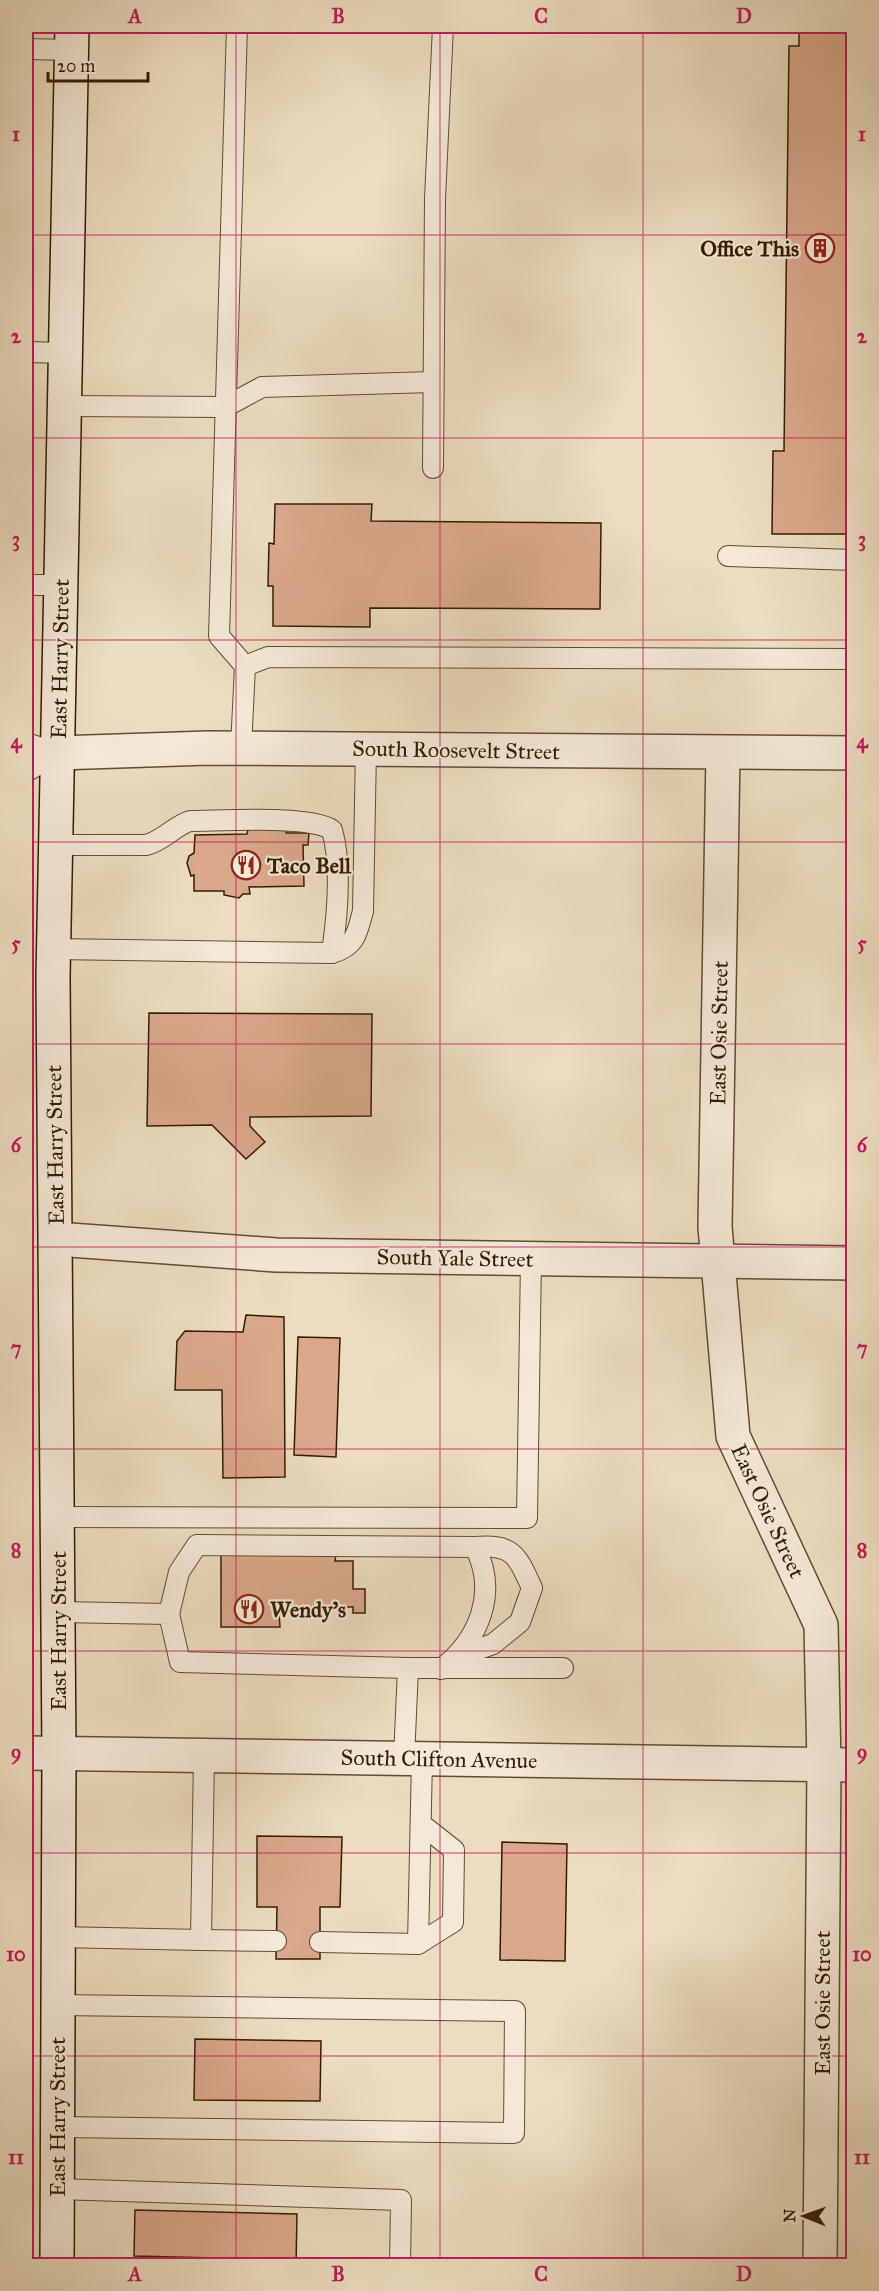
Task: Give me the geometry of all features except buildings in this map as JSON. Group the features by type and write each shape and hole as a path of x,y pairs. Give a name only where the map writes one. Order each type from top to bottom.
{"street":[{"name":"East Harry Street","path":"57,2265 59,1754 54,950 71,38"},
{"name":"South Roosevelt Street","path":"58,753 241,748 854,753"},
{"name":"East Osie Street","path":"723,753 715,1227 733,1436 821,1625 839,1764 820,2265"},
{"name":"South Yale Street","path":"56,1239 276,1255 854,1263"},
{"name":"South Clifton Avenue","path":"26,1753 839,1764"}],"lane":[{"path":"237,26 219,636 245,666 241,748"},
{"path":"433,468 435,199 443,26"},
{"path":"26,49 71,38"},
{"path":"26,352 65,353"},
{"path":"64,406 225,407 262,387 433,382"},
{"path":"728,556 854,560"},
{"path":"26,585 61,585"},
{"path":"245,666 268,657 854,659"},
{"path":"26,743 58,753"},
{"path":"54,950 332,953 346,949 357,934 363,911 366,749"},
{"path":"26,772 58,753"},
{"path":"56,845 146,845 155,843 190,821 298,822 324,825 332,830 335,841 335,928 332,953"},
{"path":"57,1516 527,1518 531,1259"},
{"path":"448,1663 493,1644 520,1622 532,1588 519,1560 499,1545 475,1547 197,1545 179,1572 169,1614 180,1662 408,1668 448,1663 562,1668"},
{"path":"448,1663 474,1634 487,1590 481,1559 475,1547"},
{"path":"58,1612 169,1614"},
{"path":"408,1668 413,1759 421,1824 418,1944"},
{"path":"201,1940 204,1756"},
{"path":"320,1942 418,1944 453,1922 454,1850 421,1824"},
{"path":"58,1937 276,1941"},
{"path":"58,2005 515,2011 514,2133 58,2127"},
{"path":"57,2189 401,2200 400,2265"}],"place":[{"name":"Office This","path":"820,248"},
{"name":"Taco Bell","path":"246,865"},
{"name":"Wendy's","path":"249,1609"}]}
